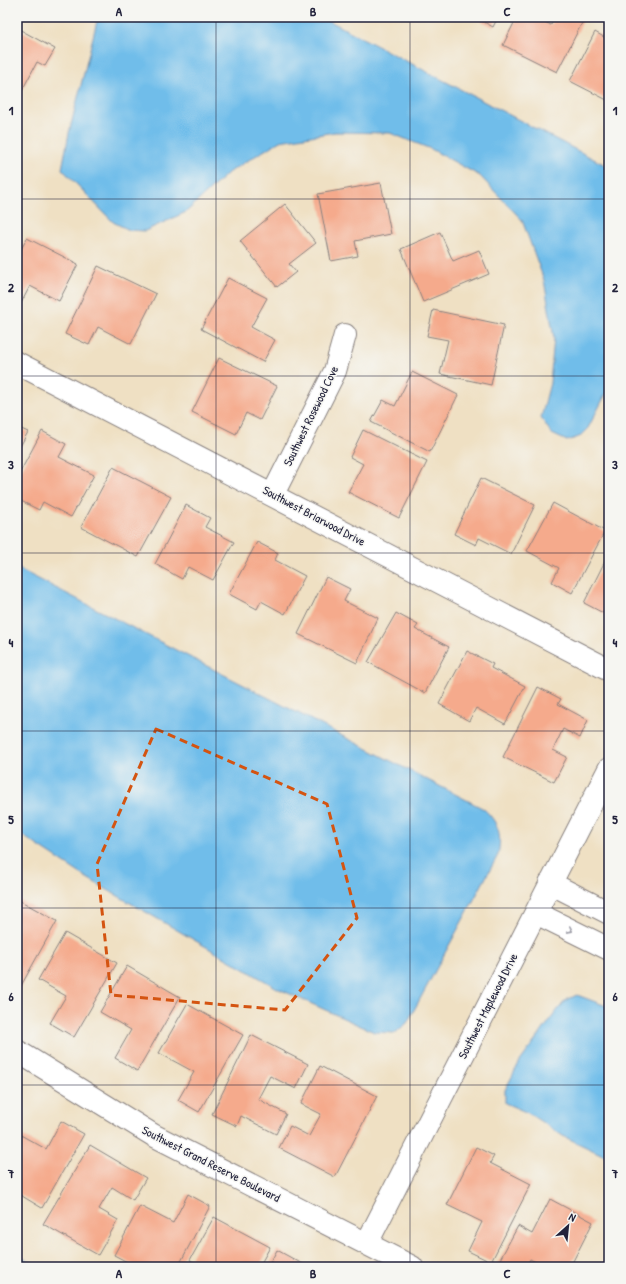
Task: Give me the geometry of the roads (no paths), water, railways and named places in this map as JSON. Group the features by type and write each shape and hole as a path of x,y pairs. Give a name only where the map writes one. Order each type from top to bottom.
{"street":[{"name":"Southwest Rosewood Cove","path":"273,494 335,371 345,335"},
{"name":"Southwest Briarwood Drive","path":"17,363 273,494 609,670"},
{"name":"Southwest Maplewood Drive","path":"366,1243 609,769"},
{"path":"550,884 609,913"},
{"path":"536,913 609,949"},
{"name":"Southwest Grand Reserve Boulevard","path":"17,1051 153,1135 412,1267"}],"water":[{"path":"98,17 322,17 609,167 609,388 588,428 579,437 567,441 552,434 541,418 550,383 554,338 544,280 522,220 480,176 431,149 390,133 335,132 280,141 229,172 186,212 145,231 129,230 113,222 62,169 69,133"},
{"path":"17,568 484,809 489,814 498,830 500,841 498,855 407,1023 395,1033 374,1032 279,989 87,878 17,832"},
{"path":"577,995 609,1007 609,1158 563,1136 528,1113 505,1103 505,1090 519,1063 566,1000"},
{"path":"17,1254 39,1267 17,1267"}]}
